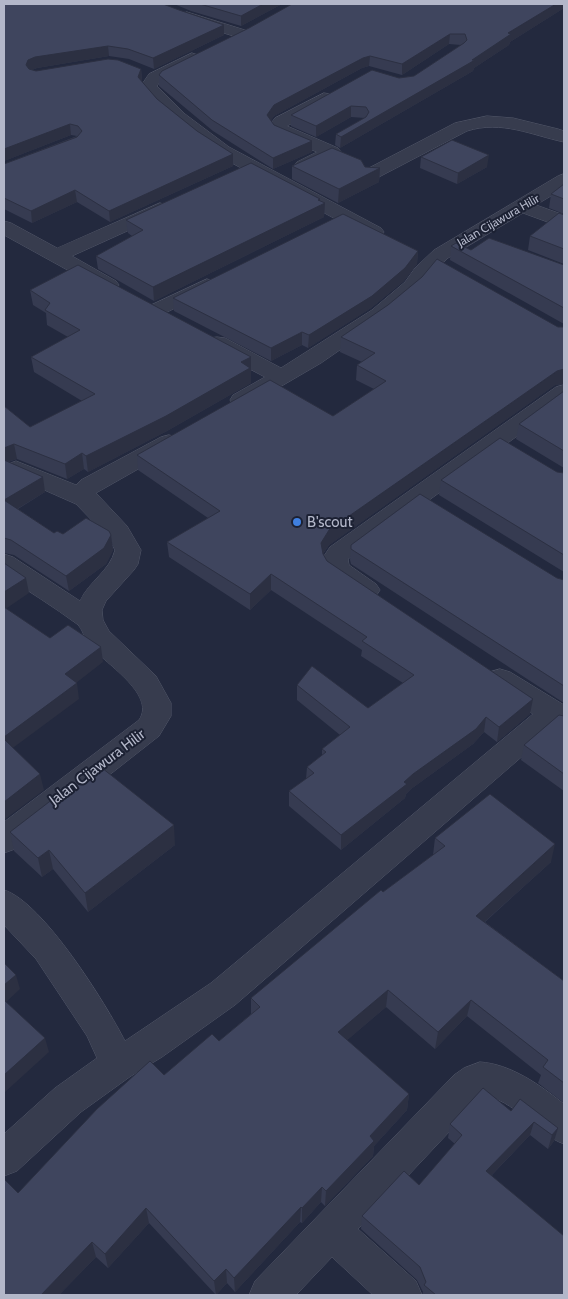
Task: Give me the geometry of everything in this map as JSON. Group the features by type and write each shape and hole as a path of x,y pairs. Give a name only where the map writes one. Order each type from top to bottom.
{"street":[{"path":"176,13 243,34"},
{"path":"224,43 259,25"},
{"path":"208,51 155,77 148,84 148,87 179,118 223,151 251,168 274,178 336,220 386,238"},
{"path":"138,70 155,77"},
{"path":"274,178 332,152 282,131 278,126 281,122 337,91"},
{"path":"371,174 461,127 472,124 483,122 524,124 564,137"},
{"path":"318,145 334,136"},
{"path":"233,176 251,168"},
{"name":"Jalan Cijawura Hilir","path":"224,409 313,358 380,314 413,286 433,262 468,236 523,206 564,180"},
{"path":"57,256 180,200"},
{"path":"523,206 564,222"},
{"path":"4,227 138,302 280,376"},
{"path":"468,236 495,246"},
{"path":"138,302 223,276"},
{"path":"386,602 337,569 335,559 339,553 419,496 506,445 564,392"},
{"path":"85,498 84,492 90,485 192,428"},
{"path":"16,470 85,498 118,532 128,550 125,564 95,597 88,610 90,620"},
{"path":"419,496 443,511"},
{"path":"4,563 90,620"},
{"name":"Jalan Cijawura Hilir","path":"4,840 149,728 157,716 157,703 146,683 110,651 98,636 90,620"},
{"path":"4,1158 68,1100 118,1064 150,1046 223,994 559,717 477,664"},
{"path":"4,904 48,949 99,1025 118,1064"},
{"path":"269,1295 467,1087 480,1079 504,1085 515,1091 564,1126"},
{"path":"332,1230 402,1295"}],"building":[{"path":"4,4 163,4 224,25 153,58 128,49 108,46 35,57 28,60 26,65 29,69 36,71 108,59 118,60 141,69 138,77 157,99 197,131 233,154 109,211 75,190 31,211 4,198 4,164 77,137 82,131 78,126 70,124 4,149"},
{"path":"200,4 263,4 241,16"},
{"path":"292,4 556,4 508,33 511,34 472,60 475,60 341,137 336,134 366,117 369,112 366,107 351,106 316,126 291,115 372,70 399,78 414,76 464,43 467,40 465,34 450,34 402,64 370,56 363,58 274,105 267,115 274,125 312,141 273,158 212,120 159,75 162,71 249,28"},
{"path":"452,140 489,155 458,173 421,157"},
{"path":"332,148 361,160 365,167 380,168 339,189 292,166"},
{"path":"251,163 325,203 153,287 96,256 143,230 126,220"},
{"path":"564,184 564,199 551,194"},
{"path":"559,213 564,215 564,249 530,236"},
{"path":"343,214 418,251 405,268 372,296 309,335 302,332 271,348 173,298"},
{"path":"489,238 564,265 564,308 451,246 456,243 471,250"},
{"path":"437,259 558,327 564,327 564,369 557,371 329,530 321,543 323,554 327,561 533,699 499,727 486,717 476,729 413,774 404,782 407,784 341,835 289,791 314,773 307,767 326,752 322,749 350,727 297,685 312,666 368,708 414,675 362,641 367,637 271,574 250,594 167,542 220,511 137,455 270,380 333,416 386,381 357,365 375,353 341,337 388,305 422,277"},
{"path":"78,265 251,357 241,362 250,368 166,416 86,456 82,453 65,464 14,444 4,448 4,406 30,427 95,394 31,357 80,330 45,310 50,303 30,290"},
{"path":"564,391 564,451 519,424"},
{"path":"500,438 557,472 564,473 564,555 441,480"},
{"path":"4,460 43,477 4,500"},
{"path":"420,494 557,578 564,580 564,686 351,549 351,545"},
{"path":"4,500 54,533 57,531 63,534 86,518 109,531 111,535 104,548 66,576 11,540 4,538"},
{"path":"4,563 26,578 4,592"},
{"path":"4,607 50,638 68,625 101,647 65,674 77,683 4,737"},
{"path":"559,715 564,716 564,774 524,745"},
{"path":"4,739 40,774 4,802"},
{"path":"102,768 174,825 85,893 49,850 38,858 10,832 62,792 65,794"},
{"path":"490,794 555,844 476,916 564,981 564,1083 543,1067 548,1060 471,1000 438,1032 388,990 338,1032 409,1094 370,1136 374,1141 326,1191 322,1187 301,1207 234,1278 226,1269 214,1281 146,1208 105,1254 92,1242 41,1295 4,1295 4,1179 18,1193 97,1109 150,1061 164,1075 212,1034 219,1041 260,1007 251,998 381,890 383,892 445,846 435,838"},
{"path":"4,963 16,975 4,985"},
{"path":"4,1000 45,1038 4,1075"},
{"path":"483,1088 511,1111 520,1099 558,1128 552,1135 534,1122 486,1171 564,1236 564,1295 436,1295 424,1285 426,1282 420,1267 362,1216 404,1171 419,1185 462,1135 450,1124"}],"place":[{"name":"B'scout","path":"297,522"}]}
